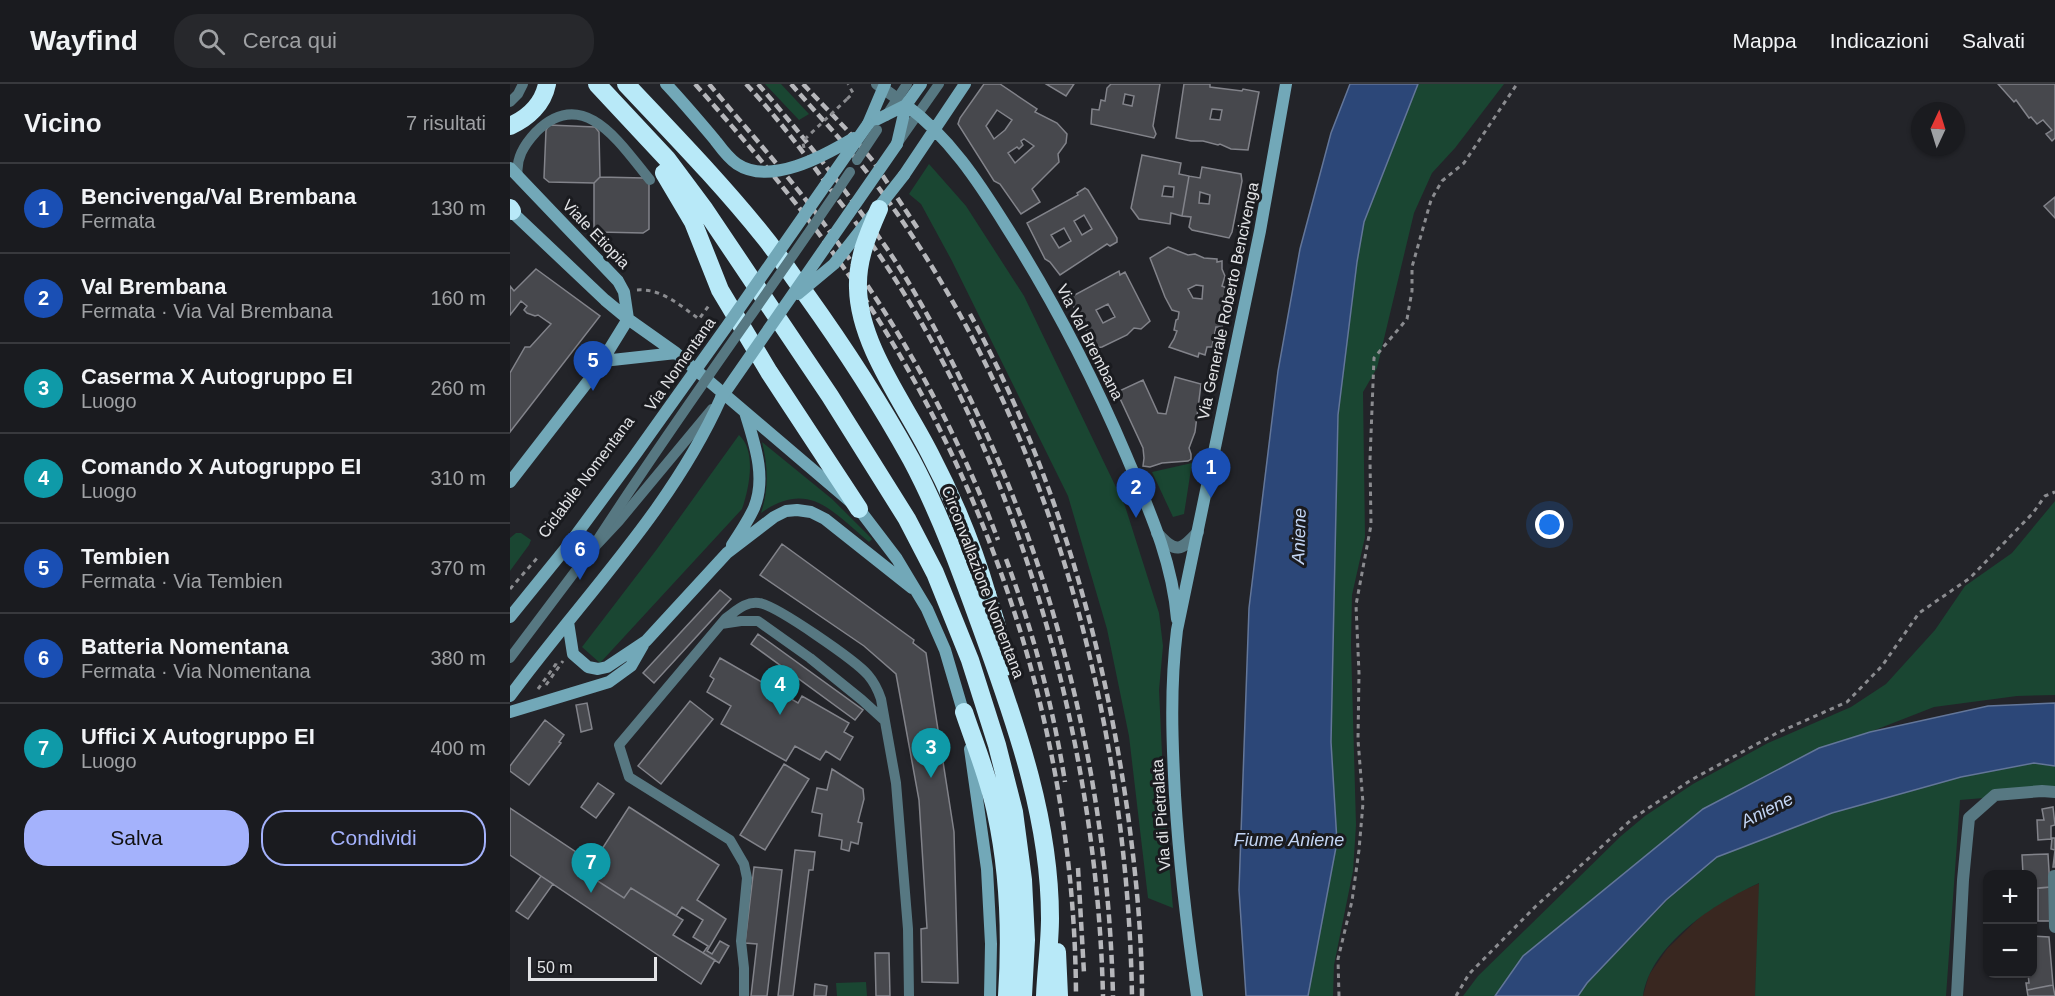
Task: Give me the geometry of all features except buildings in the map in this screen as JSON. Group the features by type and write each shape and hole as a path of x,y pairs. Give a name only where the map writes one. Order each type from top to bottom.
{"highway":[{"path":"510,142 516,123 539,103 547,84"},
{"name":"Circonvallazione Nomentana","path":"626,84 756,227 839,340 911,460 937,513 1017,727 1038,814 1050,918 1045,996"},
{"path":"602,89 668,159 736,257 824,387 907,519 935,573 956,623 997,745 1017,830 1023,868 1025,918 1023,996"},
{"path":"602,89 661,169 686,208 720,290 769,372 859,509"},
{"path":"879,209 866,239 860,266 858,287 860,310 872,347 944,483 972,549 996,623 1017,727"},
{"path":"964,712 991,792 1002,846 1009,916 1007,996"},
{"path":"1050,918 1058,960 1059,996"}],"main road":[{"path":"666,84 732,161 749,170 786,169 827,154 857,136"},
{"name":"Via Nomentana","path":"512,611 570,543 635,455 828,182 857,136 872,127 921,84"},
{"name":"Via Nomentana","path":"790,300 834,264 879,209 965,84"},
{"name":"Via Generale Roberto Bencivenga","path":"1178,630 1271,176 1286,84"},
{"name":"Via Nomentana","path":"872,127 881,85"},
{"name":"Via Nomentana","path":"510,696 612,567 681,473 701,440 721,398 897,144 901,102"},
{"name":"Via Val Brembana","path":"901,102 935,129 972,174 1041,281 1102,399 1156,532 1172,579 1178,630"},
{"name":"Viale Etiopia","path":"514,173 614,276 624,292 628,319"},
{"path":"510,212 628,319 675,353 859,509 897,559 917,593 945,650 964,712 987,869 990,996"},
{"path":"510,482 603,361 628,319"},
{"path":"603,361 675,353"},
{"path":"727,553 750,517 759,490 758,461 745,411"},
{"path":"568,622 573,654 580,662 592,669 608,668 645,641 727,553 780,513 789,510 804,510 825,519 917,593"},
{"name":"Via di Pietralata","path":"1178,630 1172,685 1172,738 1184,897 1197,996"},
{"path":"510,712 609,682 631,666 645,641"}],"street":[{"path":"881,85 901,102"},
{"path":"1156,532 1170,546 1179,548 1187,544 1198,532"},
{"path":"1957,996 1963,880 1969,818 1995,795 2055,792"},
{"path":"2054,876 2055,927"}],"lane":[{"path":"510,102 518,94 523,84"},
{"name":"Via Nomentana","path":"901,102 908,84"},
{"name":"Via Nomentana","path":"897,144 939,84"},
{"path":"514,173 524,147 536,131 559,115 574,111 582,112 598,120 650,180"},
{"name":"Via Nomentana","path":"510,658 589,553 802,243 850,172 872,127"},
{"name":"Via Nomentana","path":"589,553 619,521 721,398"},
{"path":"744,996 741,941 747,878 741,858 730,840 629,777 619,746 726,618 745,605 757,602 770,606 798,623 866,673 877,687 896,783 908,929 909,996"},
{"path":"721,624 758,621 810,658 884,720"}],"path":[{"path":"810,160 803,145 804,140 853,93 848,84"},
{"path":"1339,996 1338,959 1352,901 1363,803 1358,740 1359,673 1356,605 1371,525 1370,460 1374,358 1407,319 1412,291 1412,267 1431,200 1442,181 1464,163 1517,84"},
{"path":"624,292 640,289 656,292 699,319 720,290"},
{"path":"1456,996 1468,974 1535,908 1632,819 1691,780 1777,733 1847,702 1882,666 1919,613 1970,578 2033,513 2045,496 2055,492"},
{"name":"Ciclabile Nomentana","path":"510,589 541,554"},
{"path":"540,694 564,660 560,655"},
{"path":"536,690 556,664 553,656"}],"shaded area":[{"path":"1760,883 1755,996 1643,996 1649,975 1667,949 1702,915 1734,894"}],"green space":[{"path":"765,84 781,84 809,114 799,120"},
{"path":"1418,84 1504,84 1455,148 1432,173 1414,213 1377,368 1363,392 1365,537 1352,595 1351,645 1356,825 1353,871 1334,965 1333,996 1308,996 1337,842 1331,742 1338,415 1364,222"},
{"path":"929,164 966,206 1024,296 1125,506 1159,613 1163,646 1159,690 1165,817 1173,908 1148,898 1129,736 1107,629 1068,496 952,261 921,204 909,194"},
{"path":"739,435 745,442 750,460 749,481 742,509 600,663 582,647 657,549"},
{"path":"762,442 832,499 872,539 869,542 832,511 820,503 807,499 793,499 778,503 761,513 767,478"},
{"path":"1192,463 1184,514 1173,517 1152,472"},
{"path":"2055,501 2055,695 2017,696 1934,707 1870,732 1819,748 1703,809 1523,956 1495,996 1463,996 1478,976 1621,836 1645,816 1693,784 1768,743 1851,707 1886,684 1935,630 1965,586 2012,553"},
{"path":"516,533 521,533 531,540 510,571 510,538"},
{"path":"2034,763 2055,766 2055,792 1960,800 1946,996 1755,996 1759,883 1723,902 1687,927 1658,959 1648,977 1643,996 1578,996 1587,983 1667,900 1717,857 1832,813 1961,777"},
{"path":"866,982 867,996 837,996 836,983"}],"water":[{"name":"Fiume Aniene","path":"1350,84 1418,84 1364,222 1338,415 1331,742 1337,842 1308,996 1246,996 1239,890 1249,608 1278,371 1300,249 1331,133"},
{"name":"Aniene","path":"2055,703 2055,766 2034,763 1961,777 1832,813 1717,857 1666,900 1587,983 1578,996 1495,996 1523,956 1703,809 1819,748 1870,732 1988,706"}],"railway":[{"path":"695,84 787,193 851,278 917,386 958,468 993,552 1022,638 1045,726 1062,815 1072,905 1076,996"},
{"path":"709,84 804,197 882,308 926,382 946,421 998,540"},
{"path":"746,84 790,136 882,259 931,341 975,427 1012,518 1043,612 1067,708 1086,804 1098,901 1103,996"},
{"path":"758,84 841,186 888,250 908,282 962,382 996,454 1025,528 1050,604 1071,680 1088,758 1101,837 1109,916 1113,996"},
{"path":"791,84 860,163 931,265 984,360 1028,460 1065,564 1093,671 1114,779 1126,888 1132,996"},
{"path":"803,84 873,161 918,229"},
{"path":"970,314 1000,373 1051,494 1090,621 1118,750 1128,815 1138,905 1142,996"},
{"path":"1006,559 1041,669 1055,725 1065,782"},
{"path":"1078,868 1084,973"}],"place":[{"name":"Tembien","path":"593,391"},
{"name":"Bencivenga/Val Brembana","path":"1211,498"},
{"name":"Val Brembana","path":"1136,518"},
{"name":"Batteria Nomentana","path":"580,580"},
{"name":"Comando X Autogruppo EI","path":"780,715"},
{"name":"Caserma X Autogruppo EI","path":"931,778"},
{"name":"Uffici X Autogruppo EI","path":"591,893"}]}
